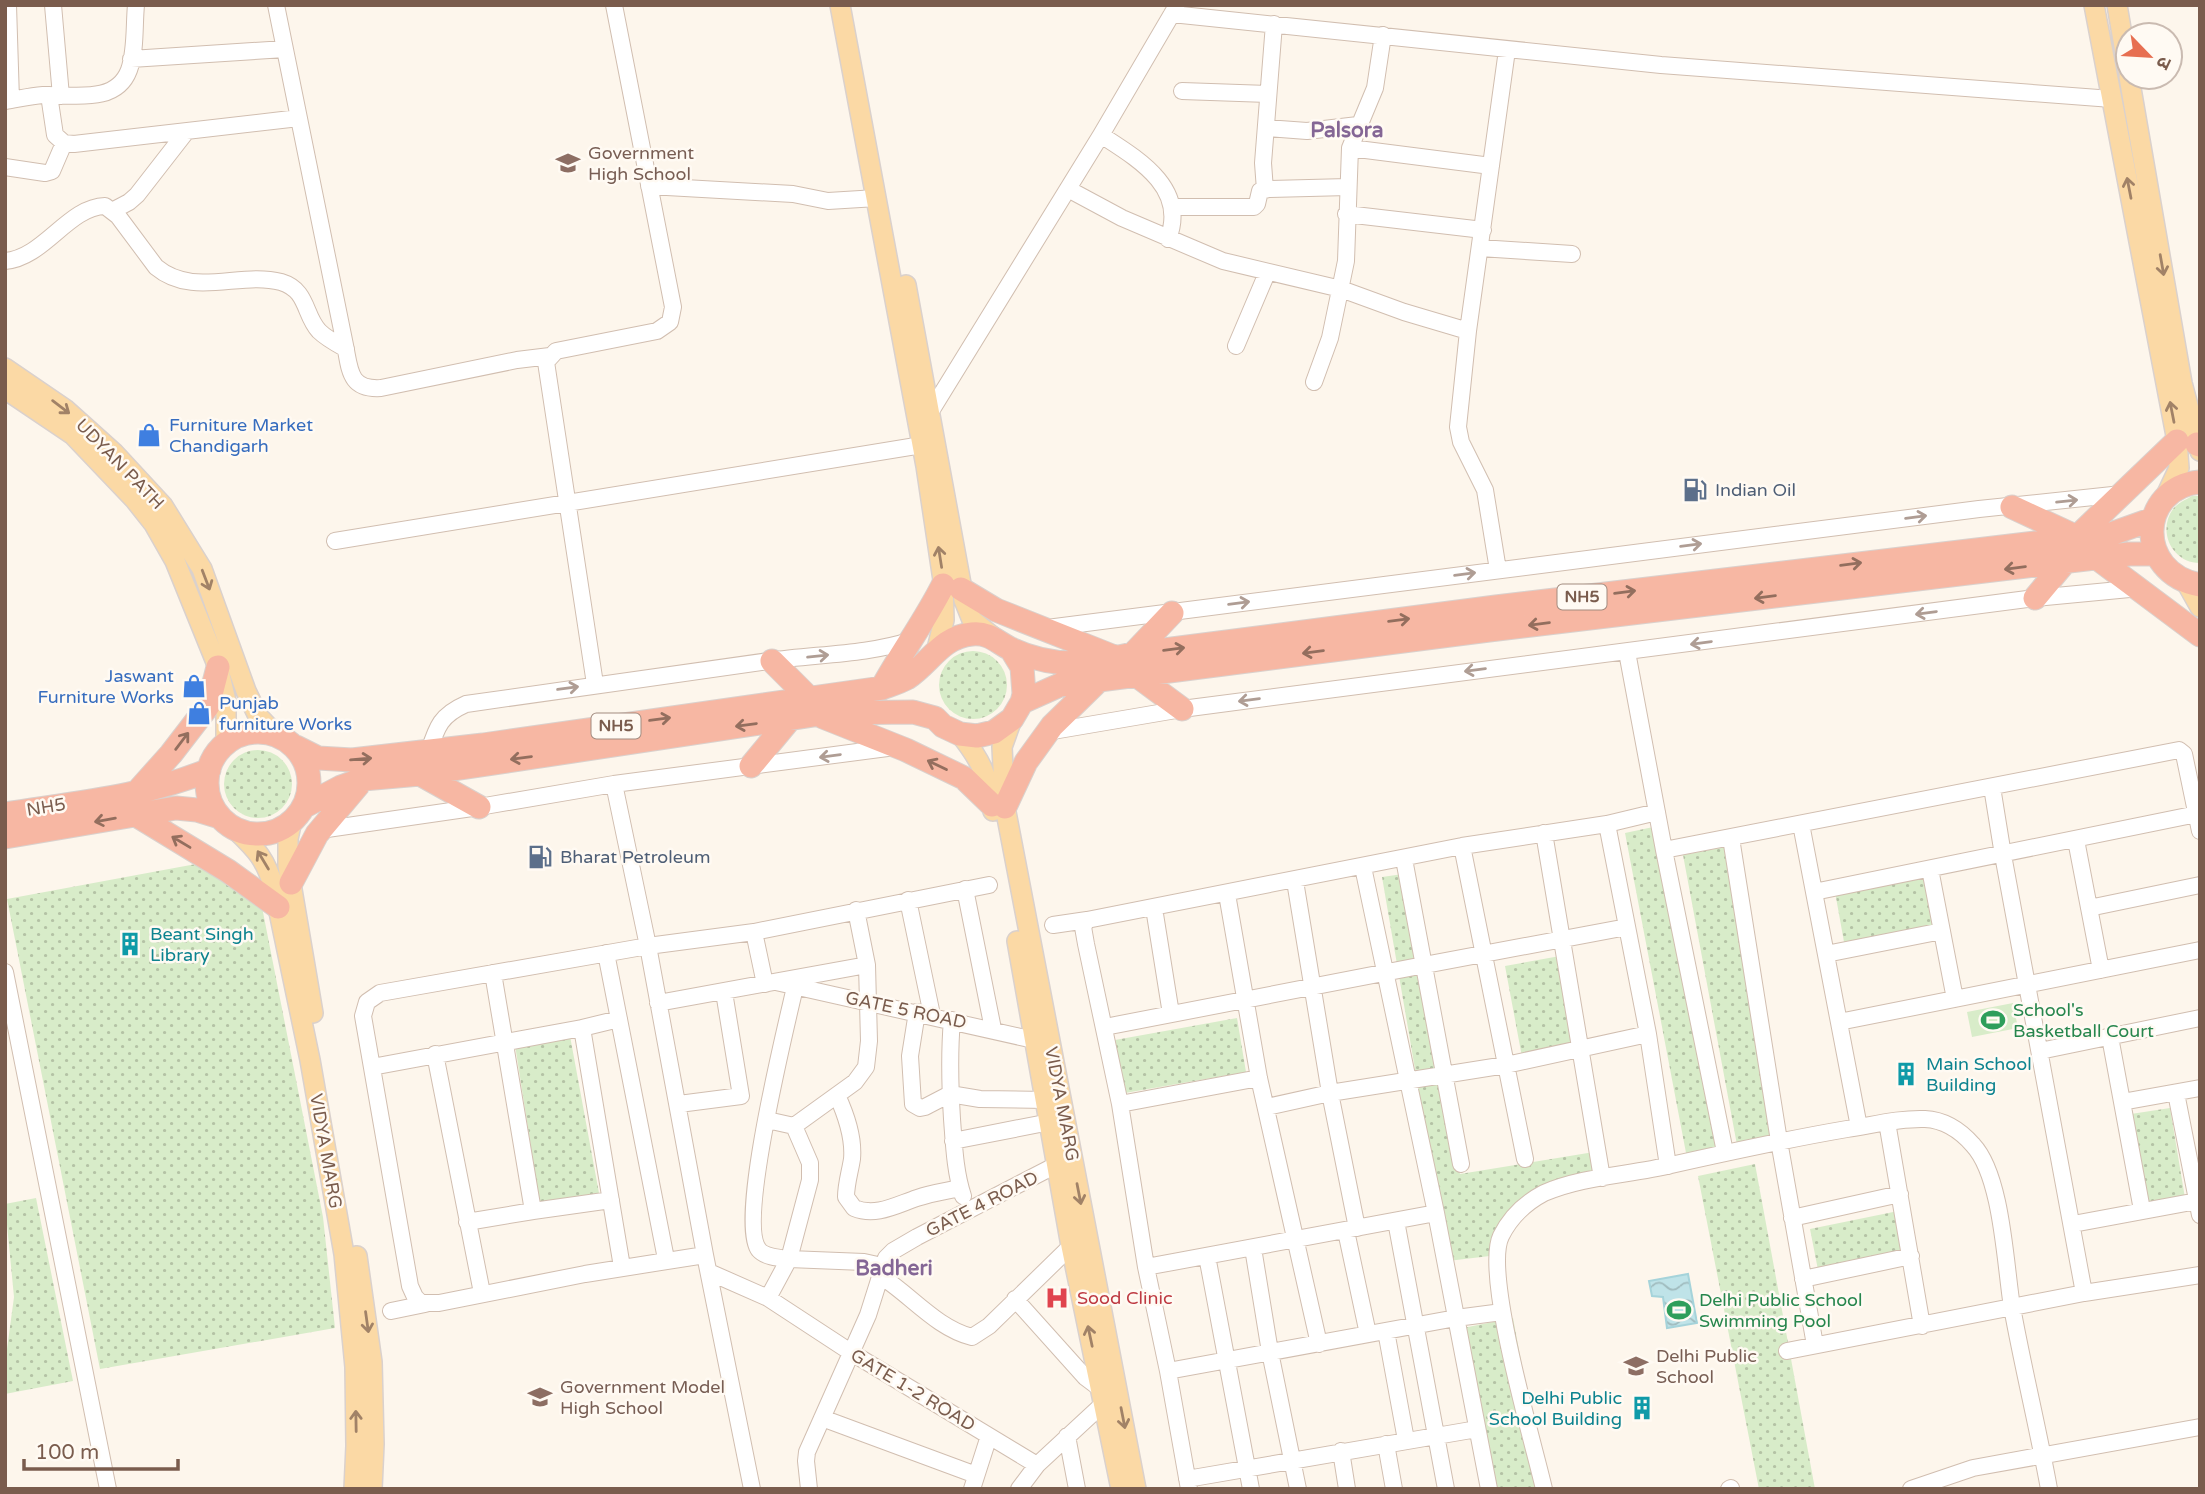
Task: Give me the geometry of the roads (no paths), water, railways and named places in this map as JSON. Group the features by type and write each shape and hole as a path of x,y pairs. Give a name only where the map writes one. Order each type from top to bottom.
{"highway":[{"path":"2012,506 2077,537 2122,494 2193,445"},
{"name":"NH5","path":"5,814 136,803 197,810 261,835 278,831 297,814 341,787 363,779 420,775 790,719 813,706 913,712 935,718 943,726 960,734 976,736 994,732 1017,710 1060,685 1099,680 1129,662 1509,606 2111,534 2158,510 2183,486 2200,482"},
{"path":"2158,510 2151,536 2156,555 2170,573 2193,583"},
{"name":"NH5","path":"226,743 236,737 258,732 286,741 318,758 352,760 813,706 882,688 906,678 951,638 974,633 1050,662 1129,662 1489,630 2129,554 2156,555"},
{"path":"2097,558 2200,635"},
{"path":"2035,598 2064,562"},
{"path":"882,688 912,640 952,587 996,610 1129,662 1182,709"},
{"path":"1129,662 1172,613"},
{"path":"1002,643 1022,667 1024,694 1017,710"},
{"path":"772,661 813,706 964,778 998,806 1047,732 1099,680"},
{"path":"218,667 208,706 136,803 278,907"},
{"path":"751,766 790,719"},
{"path":"286,741 307,765 309,793 297,814"},
{"path":"226,743 218,751 209,770 209,795 228,824"},
{"name":"NH5","path":"5,837 36,832 136,803 209,770"},
{"path":"420,775 479,807"},
{"path":"291,884 320,830 363,779"}],"main road":[{"path":"840,5 877,198 924,413 922,445 952,587 972,620 1002,643"},
{"path":"852,5 952,587 933,654"},
{"path":"2094,5 2112,99 2193,445"},
{"path":"2131,91 2193,445 2158,510"},
{"name":"UDYAN PATH","path":"5,368 65,409 114,453 163,506 202,569 258,716 286,741"},
{"name":"UDYAN PATH","path":"5,389 73,435 148,516 175,561 218,667 226,701 226,743"},
{"path":"2193,583 2200,607"},
{"name":"VIDYA MARG","path":"1017,710 1002,747 998,806 1034,1040 1071,1246 1121,1489"},
{"name":"VIDYA MARG","path":"960,734 979,758 998,806 1136,1489"},
{"name":"VIDYA MARG","path":"297,814 288,839 288,866 356,1253 372,1362 372,1489"},
{"name":"VIDYA MARG","path":"228,824 259,851 268,867 310,1060 344,1254 355,1367 354,1489"}],"street":[{"path":"8,5 8,100 111,92 125,78 131,58 136,5"},
{"path":"53,5 55,135 64,143 87,144 299,118"},
{"path":"276,5 346,349 355,381 369,388 517,359 550,356"},
{"path":"595,684 546,362 556,351 657,331 670,322 673,307 614,5"},
{"path":"924,413 1068,189 1175,10 1274,24 1661,65 2112,99"},
{"path":"1265,190 1263,163 1274,24"},
{"path":"1314,382 1327,349 1348,248 1346,214 1350,148 1375,88 1383,36"},
{"path":"131,58 285,48"},
{"path":"1499,570 1485,490 1461,442 1458,427 1468,331 1507,50"},
{"path":"1182,91 1268,94"},
{"path":"1266,128 1307,131 1358,125"},
{"path":"112,211 137,195 186,132"},
{"path":"1101,135 1156,176 1166,190 1172,207 1172,226 1168,239"},
{"path":"5,167 52,172 64,143"},
{"path":"1350,148 1491,166"},
{"path":"649,186 793,194 828,201 877,198"},
{"path":"1172,207 1254,207 1259,194 1265,190 1348,187"},
{"path":"1068,189 1122,218 1223,261 1341,289 1468,331"},
{"path":"5,261 24,256 89,210 105,206 163,274 184,281 285,283 303,299 319,331 346,349"},
{"path":"1346,214 1483,230"},
{"path":"1480,248 1572,254"},
{"path":"1236,346 1267,273"},
{"path":"335,541 922,445"},
{"path":"1044,628 2122,494"},
{"path":"1047,732 1182,709 2035,598 2140,588"},
{"path":"429,751 442,719 466,704 595,684 868,651 912,640"},
{"path":"1627,652 1725,1152"},
{"path":"320,830 614,784 898,747"},
{"path":"1664,850 2179,750 2184,754 2200,831"},
{"path":"614,784 679,1104 705,1255 752,1489"},
{"path":"1992,787 2084,1293"},
{"path":"1053,925 1295,881 1462,846 1606,824 1657,812"},
{"path":"1814,892 2197,814"},
{"path":"1606,824 1648,1034 1668,1166"},
{"path":"1801,824 1859,1127"},
{"path":"1544,834 1602,1178"},
{"path":"1731,838 1779,1141 1815,1345"},
{"path":"2076,840 2101,970"},
{"path":"1462,846 1525,1159"},
{"path":"1404,859 1461,1164"},
{"path":"1363,867 1436,1213 1489,1489"},
{"path":"1930,869 1955,999"},
{"path":"1295,881 1368,1334"},
{"path":"425,1304 415,1297 411,1286 363,1016 363,1009 370,998 380,993 606,953 754,932 989,885"},
{"path":"2089,908 2200,885"},
{"path":"965,889 993,1029"},
{"path":"1227,894 1259,1078 1319,1344"},
{"path":"908,900 925,1014 910,1056 913,1104 920,1108 925,1107 950,1094 980,1099 1046,1100"},
{"path":"1154,908 1171,1014"},
{"path":"767,1120 794,1126 855,1082 866,1067 869,1041 867,965 856,910"},
{"path":"1087,920 1083,927 1086,944 1120,1104 1146,1267 1188,1484 1247,1469 1340,1451 1478,1429"},
{"path":"1105,1027 1627,927"},
{"path":"1826,954 1942,931"},
{"path":"754,932 771,983"},
{"path":"1839,1022 2200,950"},
{"path":"606,953 666,1259"},
{"path":"658,1003 867,965"},
{"path":"5,972 108,1489"},
{"path":"493,973 533,1211"},
{"name":"GATE 5 ROAD","path":"771,983 868,1001 1034,1040"},
{"path":"795,987 755,1181 756,1241 759,1250 768,1255 789,1259 864,1262 881,1271 950,1329 972,1336 989,1326 1071,1246"},
{"path":"679,1104 741,1096 724,992"},
{"path":"2040,1051 2200,1018"},
{"path":"372,1068 619,1019"},
{"path":"952,1020 948,1054 953,1141 960,1188 967,1212"},
{"path":"582,1028 622,1267"},
{"path":"1267,1107 1408,1079 1506,1065 1648,1034"},
{"path":"2110,1037 2142,1210"},
{"path":"435,1054 482,1293"},
{"path":"1120,1104 1259,1078"},
{"path":"2122,1102 2200,1088"},
{"path":"2073,1224 2142,1210 2198,1208 2176,1093"},
{"path":"837,1095 846,1114 851,1139 852,1159 846,1197 853,1208 880,1211 929,1194 960,1188"},
{"path":"1544,1489 1502,1311 1498,1247 1500,1238 1521,1207 1546,1193 1602,1178 1779,1141 1887,1122 1926,1119 1947,1124 1975,1146 1987,1163 1994,1187 2012,1308 2049,1489"},
{"path":"953,1141 1050,1122"},
{"path":"1887,1122 1922,1326"},
{"path":"768,1298 789,1259 810,1180 810,1163 794,1126"},
{"name":"GATE 4 ROAD","path":"881,1271 893,1251 1058,1164"},
{"path":"1792,1218 1900,1195"},
{"path":"467,1222 611,1200"},
{"path":"1146,1267 1436,1213"},
{"path":"1396,1221 1446,1489"},
{"path":"1253,1248 1270,1352 1298,1489"},
{"path":"391,1311 666,1259 705,1255"},
{"path":"1207,1256 1251,1489"},
{"path":"1803,1279 1911,1256"},
{"path":"809,1489 807,1452 873,1302 881,1271"},
{"name":"GATE 1-2 ROAD","path":"709,1272 768,1298 852,1353 1037,1465"},
{"path":"1787,1351 2084,1293 2200,1275"},
{"path":"1014,1300 1103,1396 1068,1436 1037,1465 1019,1489"},
{"path":"1168,1371 1502,1311"},
{"path":"1386,1331 1406,1440"},
{"path":"822,1418 974,1482 989,1436"},
{"path":"1911,1489 1953,1473 2043,1454 2200,1427"},
{"path":"1068,1436 1077,1489"},
{"path":"1385,1444 1394,1489"},
{"path":"1340,1451 1346,1489"}],"water":[{"name":"Delhi Public School Swimming Pool","path":"1688,1274 1697,1323 1667,1328 1663,1297 1652,1296 1649,1281"}],"place":[{"name":"Government High School","path":"568,163"},
{"name":"Furniture Market Chandigarh","path":"149,435"},
{"name":"Indian Oil","path":"1695,490"},
{"name":"Jaswant Furniture Works","path":"194,686"},
{"name":"Punjab furniture Works","path":"199,713"},
{"name":"Bharat Petroleum","path":"540,857"},
{"name":"Beant Singh Library","path":"130,944"},
{"name":"School's Basketball Court","path":"1993,1020"},
{"name":"Main School Building","path":"1906,1074"},
{"name":"Sood Clinic","path":"1057,1298"},
{"name":"Delhi Public School Swimming Pool","path":"1679,1310"},
{"name":"Delhi Public School","path":"1636,1366"},
{"name":"Government Model High School","path":"540,1397"},
{"name":"Delhi Public School Building","path":"1642,1408"}],"district":[{"name":"Palsora","path":"1347,130"},
{"name":"Badheri","path":"894,1268"}]}
